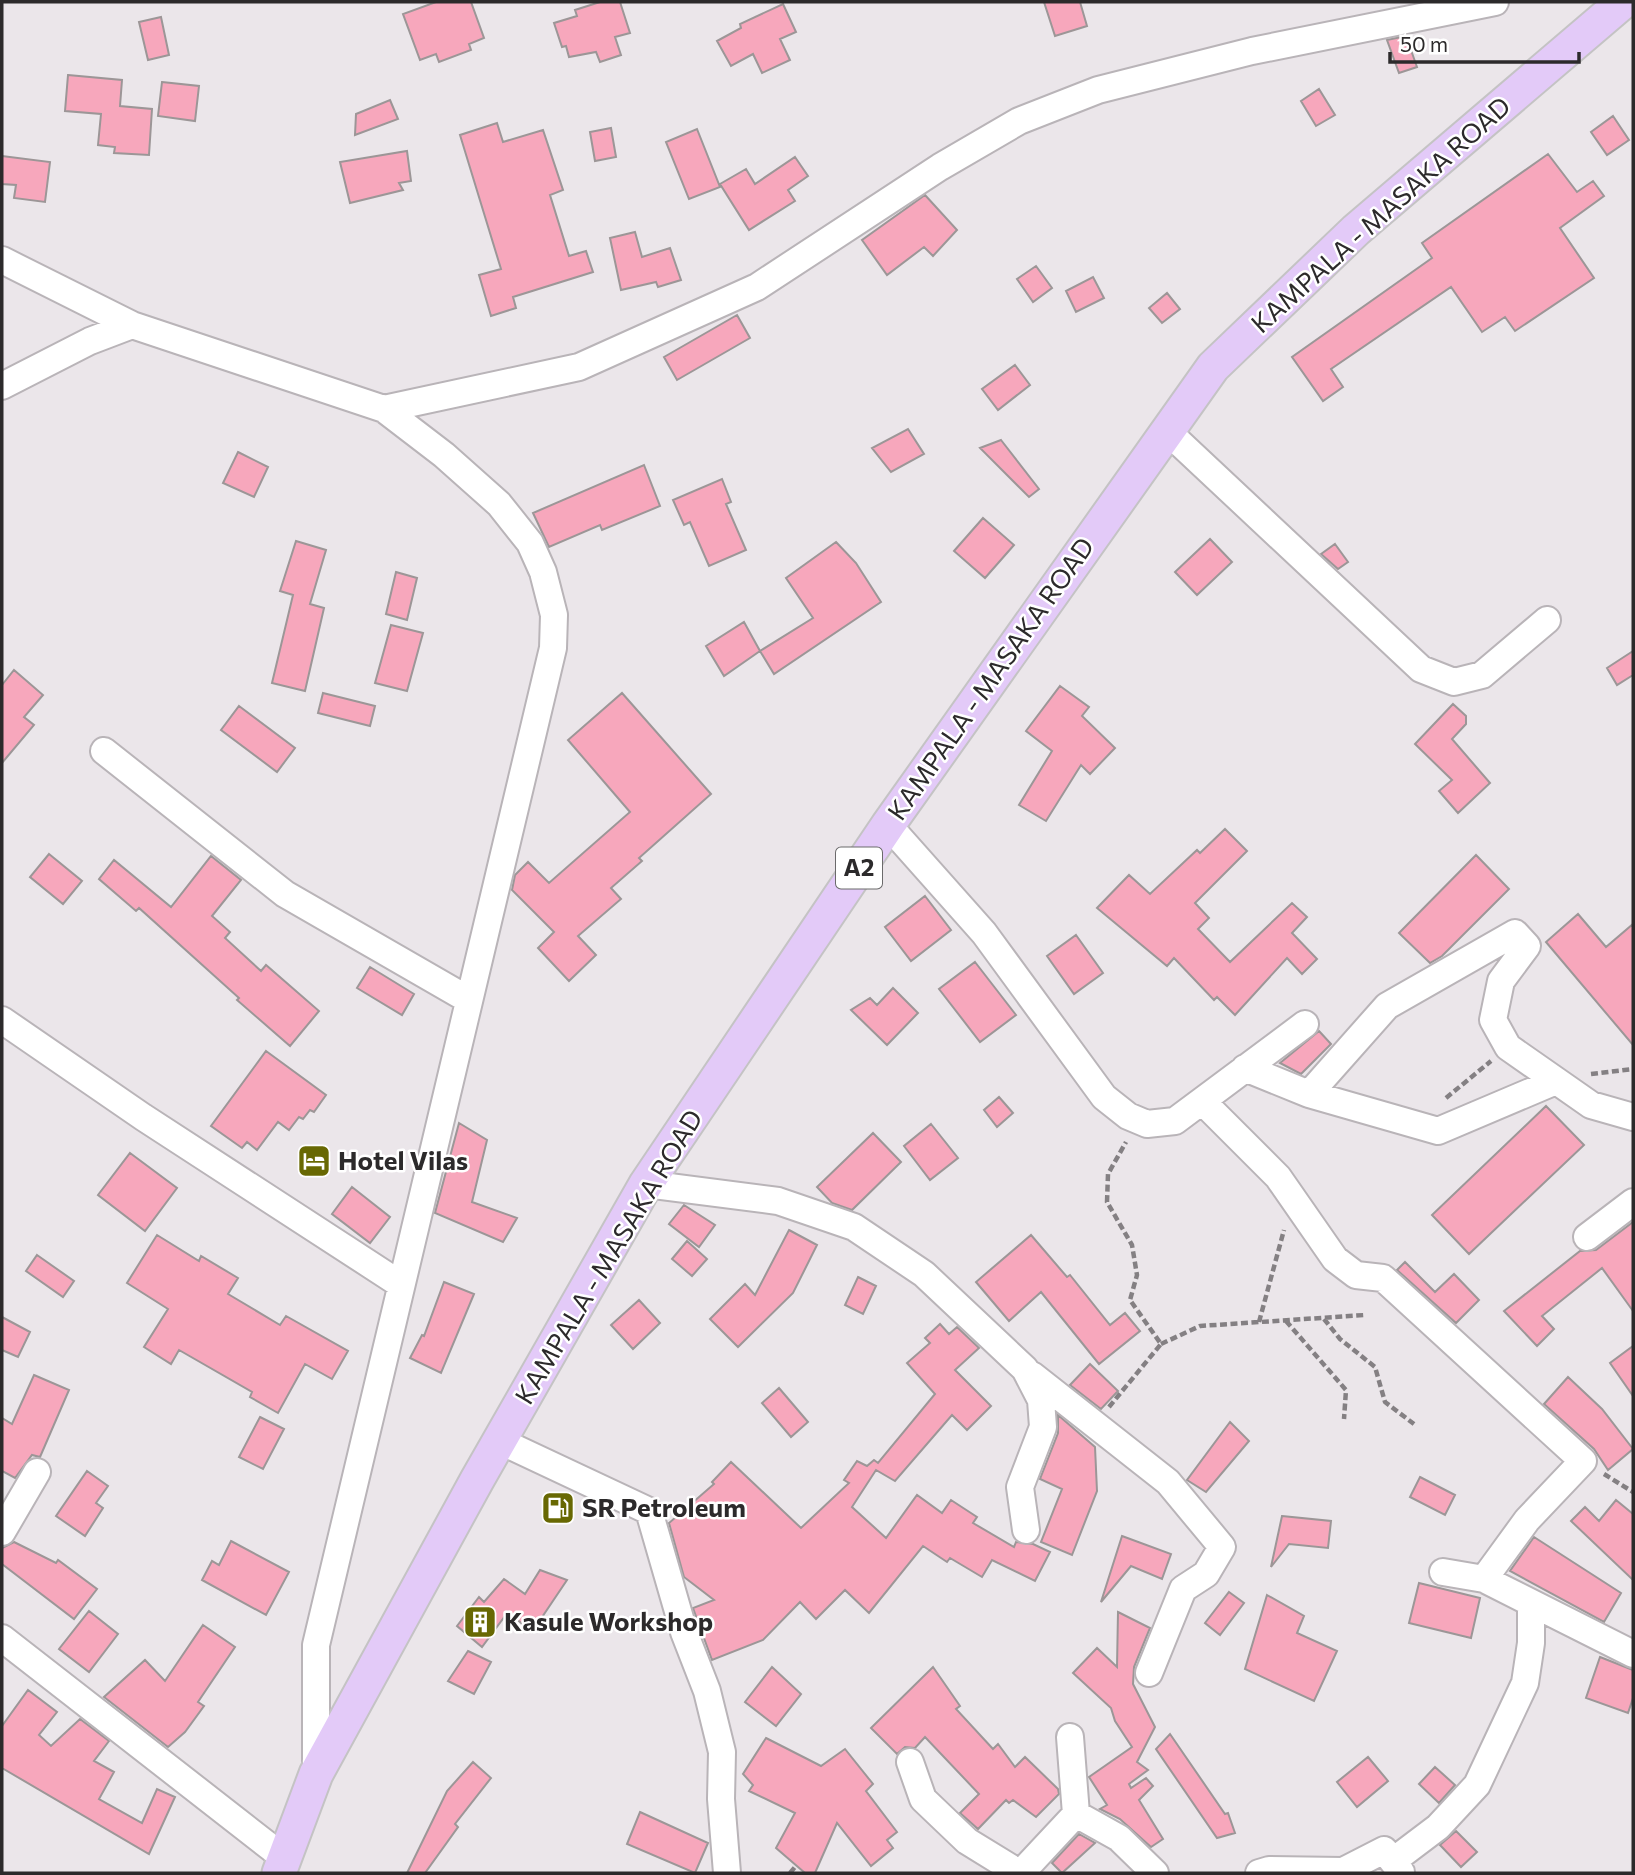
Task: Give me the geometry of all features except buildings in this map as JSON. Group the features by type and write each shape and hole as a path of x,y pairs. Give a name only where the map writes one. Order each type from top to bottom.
{"main road":[{"name":"KAMPALA - MASAKA ROAD","path":"281,1865 316,1774 646,1184 888,825 1213,367 1356,230 1623,2"}],"street":[{"path":"384,409 579,367 757,288 940,167 1019,121 1098,90 1252,51 1495,2"},
{"path":"2,260 132,325 384,409 444,454 499,504 530,543 543,572 554,615 553,648 316,1645 316,1774"},
{"path":"2,386 89,341 132,325"},
{"path":"1167,431 1421,669 1454,682 1482,675 1547,620"},
{"path":"104,751 285,894 469,1000"},
{"path":"888,825 984,933 1104,1097 1128,1116 1147,1124 1175,1121 1304,1024"},
{"path":"1308,1094 1387,1006 1515,933 1527,946 1501,981 1493,1020 1508,1047 1591,1105 1633,1117"},
{"path":"2,1020 143,1117 400,1284"},
{"path":"1245,1068 1308,1094 1438,1131 1556,1081"},
{"path":"1202,1101 1278,1177 1335,1259 1356,1275 1383,1278 1583,1461 1527,1520 1484,1579"},
{"path":"646,1184 778,1201 853,1227 924,1274 1025,1369 1168,1482 1222,1547 1206,1574 1183,1589 1149,1673"},
{"path":"1587,1237 1633,1202"},
{"path":"1025,1369 1041,1400 1043,1427 1020,1487 1026,1530"},
{"path":"500,1441 649,1511 684,1632 707,1691 722,1752 721,1799 727,1873"},
{"path":"2,1532 37,1472"},
{"path":"1443,1572 1484,1579 1633,1654"},
{"path":"1259,1873 1269,1870 1343,1871 1384,1850 1398,1867 1477,1785 1525,1683 1531,1643 1531,1605"},
{"path":"2,1638 281,1865"},
{"path":"910,1762 923,1799 967,1841 1020,1873 1076,1814 1070,1737"},
{"path":"1076,1814 1119,1838 1155,1873"}],"path":[{"path":"1414,1124 1508,1047"},
{"path":"1139,1120 1108,1174 1107,1202 1132,1245 1137,1275 1130,1300 1161,1344"},
{"path":"1259,1322 1285,1226"},
{"path":"1095,1424 1161,1344 1200,1326 1365,1315"},
{"path":"1324,1318 1340,1339 1375,1367 1385,1402 1414,1424"},
{"path":"1285,1320 1346,1390 1343,1419"},
{"path":"1583,1461 1633,1492"},
{"path":"790,1873 796,1867"}],"place":[{"name":"Hotel Vilas","path":"314,1161"},
{"name":"SR Petroleum","path":"558,1508"},
{"name":"Kasule Workshop","path":"480,1622"}]}
